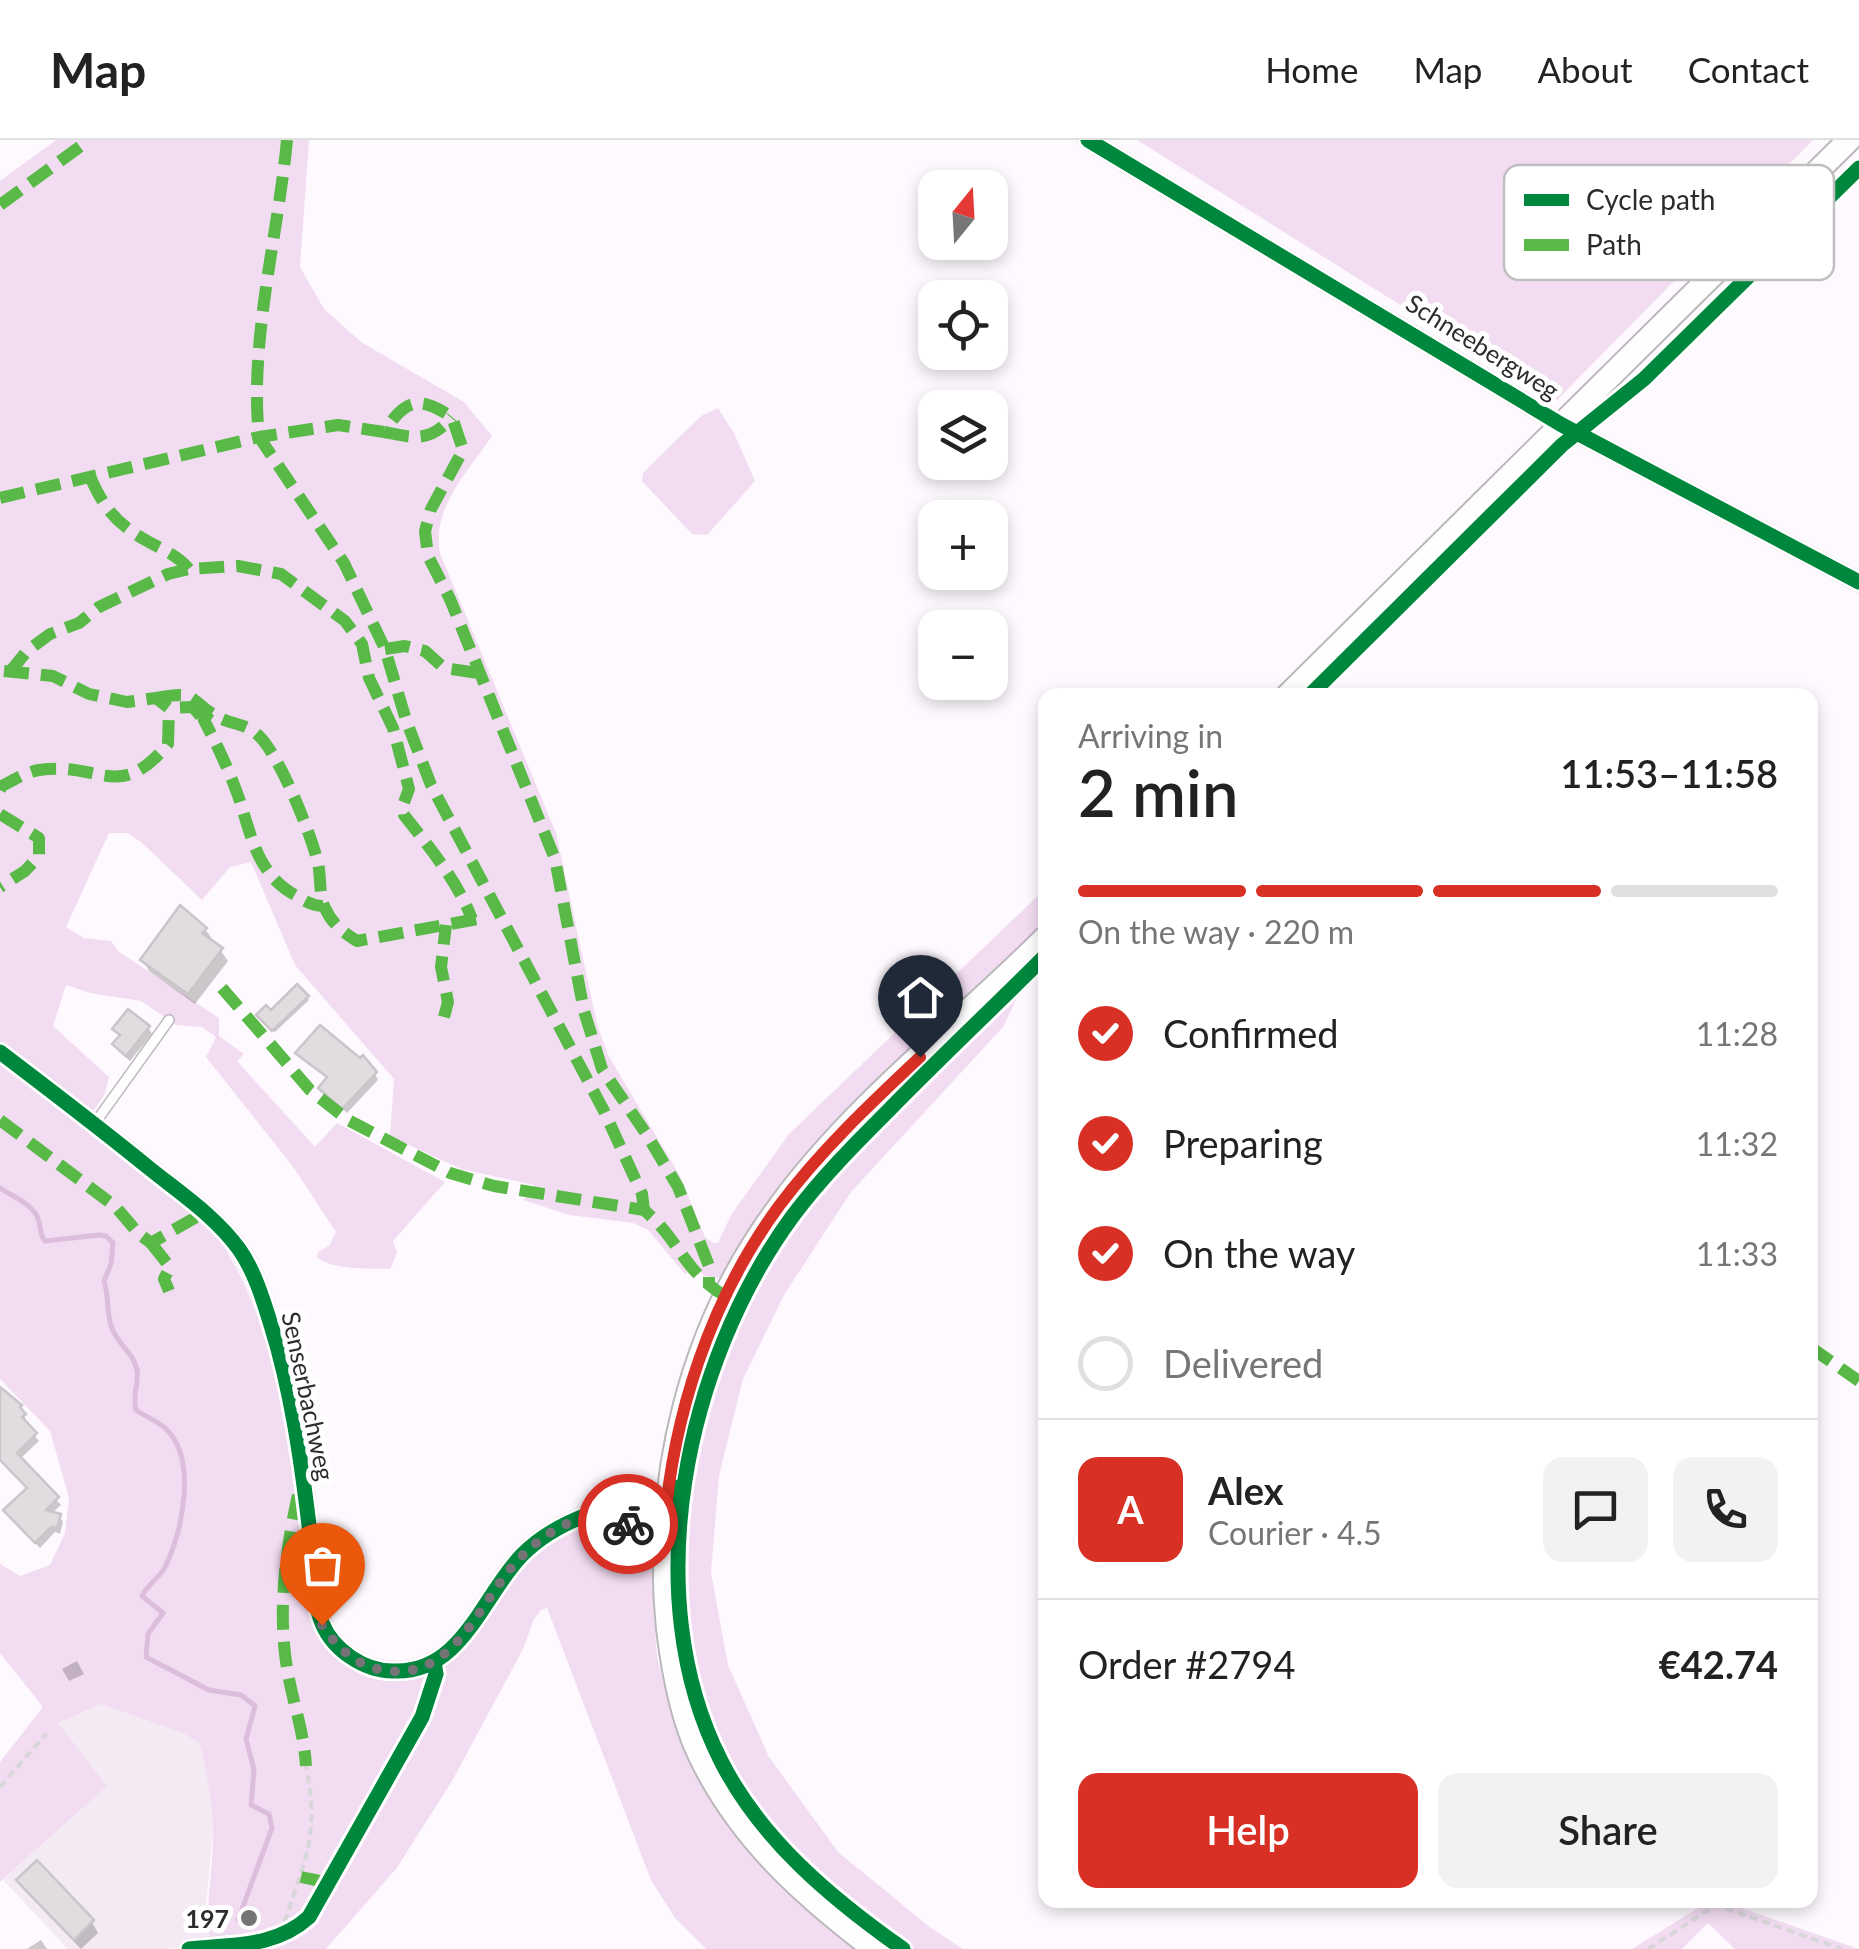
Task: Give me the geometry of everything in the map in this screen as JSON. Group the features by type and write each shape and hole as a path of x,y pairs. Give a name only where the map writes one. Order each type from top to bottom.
{"street":[{"name":"Schneebergweg","path":"1088,140 1562,424 1859,582"},
{"path":"1824,165 1849,140"},
{"path":"1295,688 1708,280"},
{"path":"874,1949 784,1876 744,1828 698,1752 677,1690 665,1600 664,1532 672,1457 691,1382 726,1297 778,1207 863,1112 1038,945"},
{"name":"Senserbachweg","path":"0,1052 224,1231 241,1251 272,1327 291,1414 322,1625 343,1651 364,1666 392,1672 434,1662 462,1638 513,1566 562,1525 616,1506 666,1501"},
{"path":"603,1512 616,1521 664,1532"},
{"path":"189,1949 254,1943"}],"lane":[{"path":"94,1124 169,1020"}],"path":[{"path":"0,1787 46,1734"},
{"path":"284,1935 284,1924 312,1838 313,1802 306,1766"},
{"path":"1648,1949 1711,1908"},
{"path":"1725,1908 1842,1949"}],"shaded area":[{"path":"56,140 309,140 300,267 324,309 361,342 464,402 492,436 446,506 441,521 440,553 556,833 597,1024 608,1055 680,1176 705,1237 713,1243 718,1243 731,1215 789,1134 1038,896 1038,927 890,1074 841,1117 767,1201 721,1278 704,1276 697,1267 685,1274 648,1230 633,1223 569,1215 523,1200 534,1185 461,1169 390,1136 394,1079 295,965 251,862 230,867 202,900 141,842 127,833 109,833 66,927 84,938 111,941 118,951 219,1018 219,1036 244,1054 237,1061 315,1147 337,1123 445,1182 393,1241 397,1253 390,1269 342,1267 316,1257 329,1246 336,1232 294,1168 206,1057 216,1037 202,1027 176,1025 141,1001 66,985 53,1026 109,1077 105,1094 92,1113 0,1044 0,181"},
{"path":"1137,140 1813,140 1788,165 1504,165 1504,280 1675,280 1555,402"},
{"path":"718,408 755,481 707,535 692,534 642,481 643,473 701,416"},
{"path":"1038,957 1038,975 1020,992 1003,1027 851,1192 784,1295 743,1379 719,1476 711,1572 728,1665 769,1757 838,1852 931,1928 963,1949 894,1949 823,1894 775,1848 726,1782 693,1707 684,1669 676,1612 676,1506 696,1397 736,1298 775,1231 832,1159"},
{"path":"0,1059 198,1219 233,1262 254,1307 271,1360 296,1476 316,1629 330,1650 353,1668 374,1673 416,1672 443,1666 466,1649 515,1572 540,1548 586,1528 620,1532 636,1541 652,1570 656,1644 665,1687 704,1777 756,1860 855,1949 706,1949 675,1918 651,1880 547,1608 534,1619 523,1649 452,1781 396,1869 326,1949 244,1949 288,1937 311,1922 303,1918 270,1935 210,1943 212,1820 199,1743 183,1733 101,1704 58,1723 107,1786 0,1882 0,1762 43,1707 0,1653 0,1564 20,1576 50,1565 65,1533 69,1498 50,1431 0,1379"},
{"path":"101,1704 184,1733 199,1743 210,1788 213,1834 205,1913 210,1943 168,1949 68,1949 3,1880 106,1786 57,1723"},
{"path":"1698,1908 1741,1908 1859,1949 1735,1949 1708,1923 1682,1949 1632,1949"}],"building":[{"path":"180,905 207,928 202,933 223,948 188,994 140,960"},
{"path":"297,984 309,996 272,1031 256,1015 266,1005 271,1010"},
{"path":"128,1009 150,1026 126,1056 112,1044 120,1035 112,1029"},
{"path":"320,1025 360,1058 363,1055 377,1072 342,1109 318,1088 327,1077 295,1053"},
{"path":"0,1387 22,1405 26,1414 22,1417 37,1433 17,1453 59,1497 46,1510 61,1514 57,1528 51,1527 35,1543 3,1510 27,1488 0,1460"},
{"path":"37,1860 94,1920 74,1940 16,1880"}],"waterway":[{"path":"0,1188 34,1211 45,1241 99,1235 113,1243 104,1281 113,1330 137,1370 136,1410 168,1431 177,1444 184,1478 181,1516 172,1551 164,1569 142,1596 163,1613 148,1634 146,1657 209,1690 241,1695 255,1706 246,1739 254,1770 251,1805 269,1814 272,1828 238,1920"}],"marked path":[{"path":"0,205 89,140"},
{"path":"287,140 261,326 259,437 344,563 385,649 431,785 604,1111 642,1194 644,1210"},
{"path":"0,498 259,437 338,425 384,432 399,412 414,404 431,406 452,417 463,450 431,509 425,531 428,556 450,599 555,859 584,1011 602,1069 678,1187 709,1266 709,1287"},
{"path":"384,432 429,435 452,417"},
{"path":"91,479 121,523 189,569"},
{"path":"9,673 27,651 50,634 79,623 99,607 168,574 238,566 281,574 345,621 362,644 369,678 393,728 409,789 404,815 450,877 472,919"},
{"path":"385,649 405,646 425,651 444,668 478,673"},
{"path":"4,671 53,676 89,694 127,702 156,698 169,708 193,707 204,720"},
{"path":"156,698 192,698 218,717 254,732 267,746 309,834 325,908 352,938 357,941 483,918"},
{"path":"0,790 39,770 108,776 135,772 168,744 169,708"},
{"path":"209,712 204,720 233,781 262,862 281,886 309,903 323,906"},
{"path":"0,814 39,838 39,856 25,871 0,887"},
{"path":"444,1017 448,1002 441,967 446,925"},
{"path":"222,988 310,1090 348,1120 450,1173 494,1186 644,1210 695,1272 740,1304"},
{"path":"0,1120 116,1207 151,1243 205,1212"},
{"path":"151,1243 170,1267 164,1279 169,1291"},
{"path":"1818,1353 1859,1381"},
{"path":"298,1495 286,1561 283,1629 306,1766"},
{"path":"301,1877 329,1883"}],"cycle path":[{"path":"1088,140 1562,425 1859,582"},
{"path":"1834,193 1859,168"},
{"path":"1317,688 1562,445 1644,379 1745,280"},
{"path":"903,1949 800,1866 756,1817 721,1761 695,1696 681,1626 678,1554 685,1481 701,1409 724,1340 755,1275 792,1217 851,1149 1038,963"},
{"path":"0,1052 197,1206 230,1237 244,1257 268,1315 290,1399 318,1613 327,1633 351,1657 371,1667 393,1671 417,1669 437,1660 468,1630 508,1572 536,1542 588,1514 627,1504 666,1501 678,1487 683,1487"},
{"path":"189,1949 267,1939 309,1917 422,1717 436,1674 434,1662"}],"way so far":[{"path":"322,1625 343,1651 364,1666 392,1672 434,1662 462,1638 518,1559 547,1534 576,1518 603,1512 628,1524"}],"place":[{"name":"197","path":"249,1918"}],"route":[{"path":"628,1524 664,1532 672,1457 684,1404 726,1297 750,1251 778,1207 826,1151 920,1057"}]}
